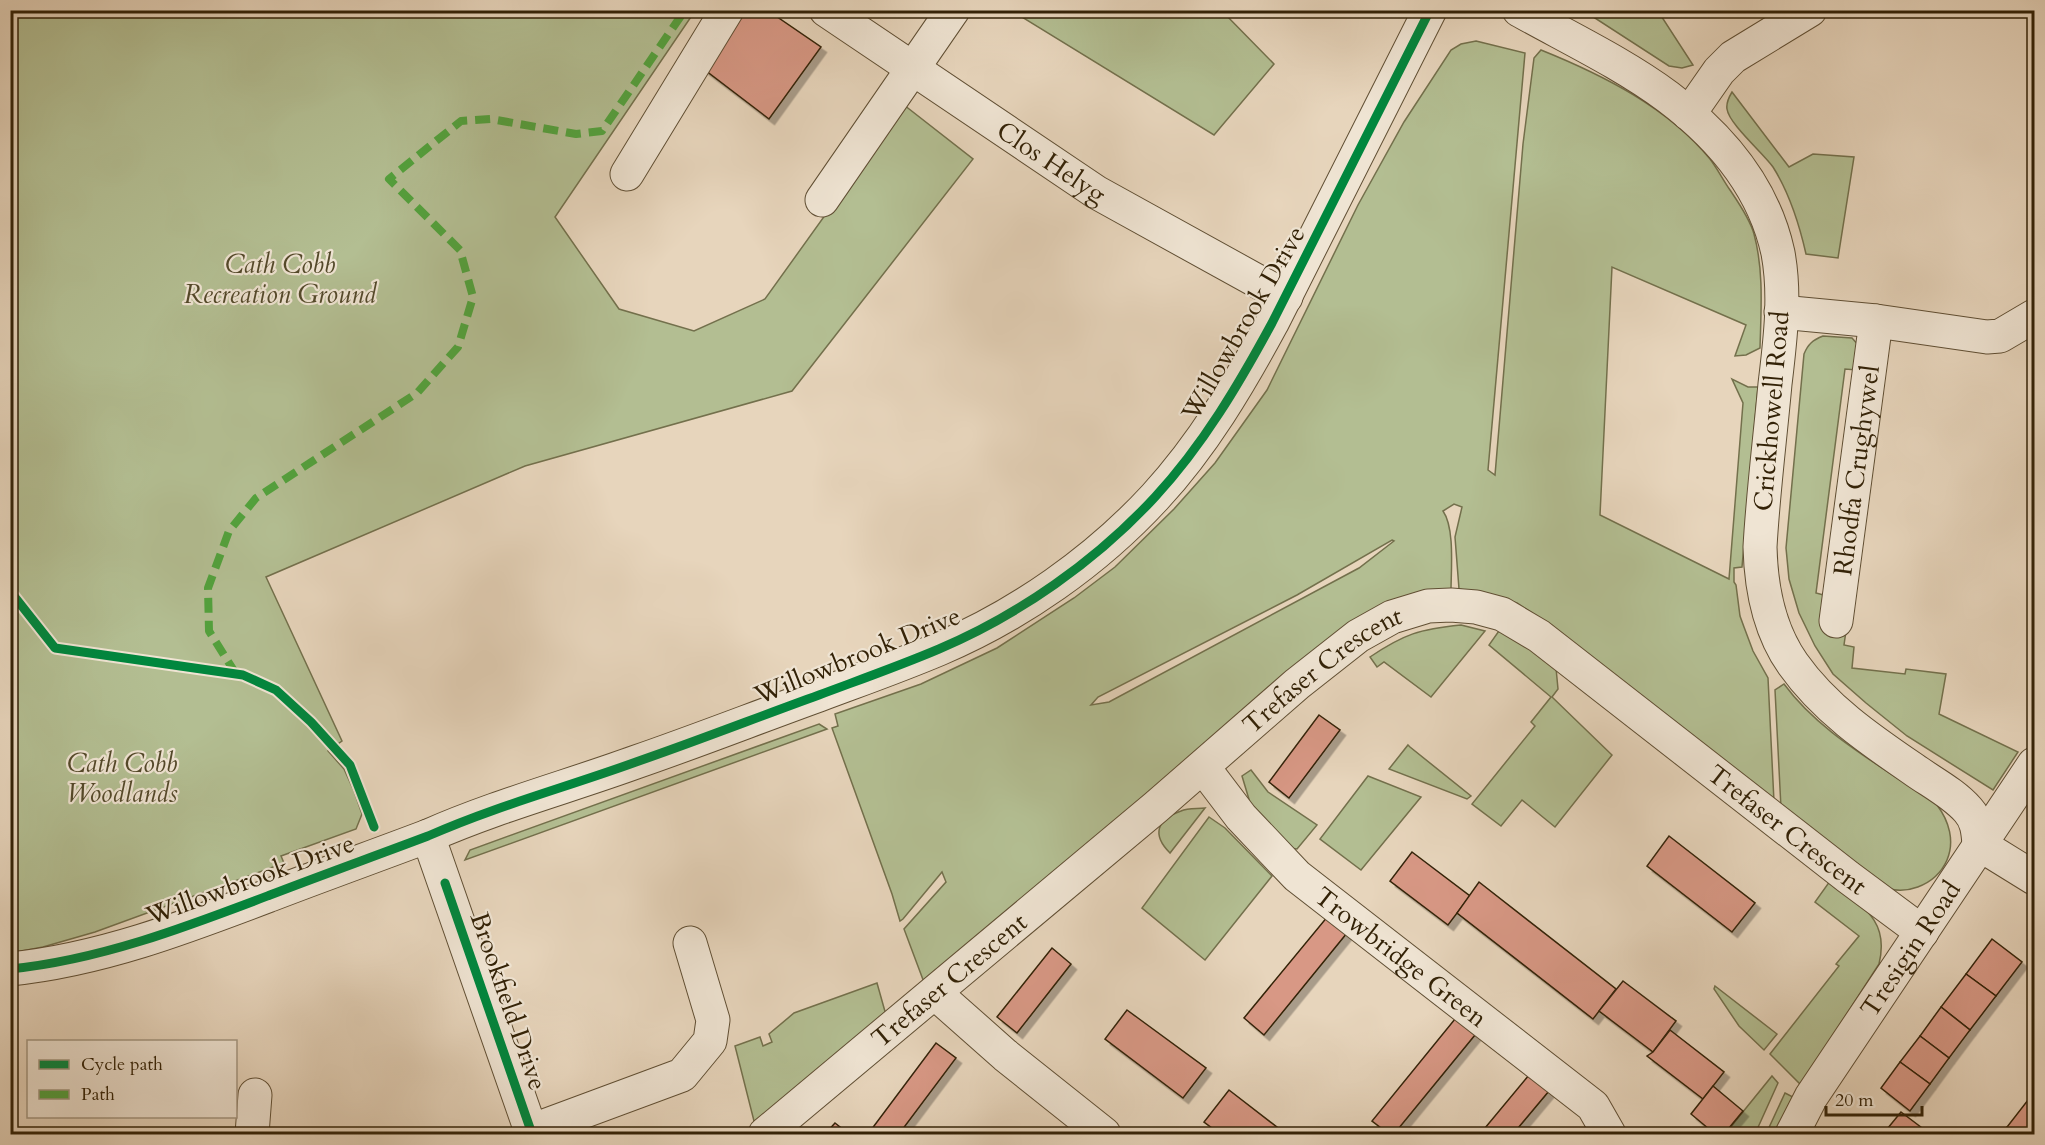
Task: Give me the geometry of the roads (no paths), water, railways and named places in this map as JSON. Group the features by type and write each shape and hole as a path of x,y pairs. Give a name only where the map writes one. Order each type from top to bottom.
{"street":[{"path":"627,174 727,10"},
{"name":"Clos Helyg","path":"826,10 1096,192 1286,297"},
{"path":"822,200 952,10"},
{"name":"Willowbrook Drive","path":"10,969 76,958 130,944 208,919 459,823 635,763 938,650 1011,612 1057,583 1092,556 1155,497 1177,472 1213,423 1245,373 1286,297 1430,10"},
{"name":"Crickhowell Road","path":"1519,10 1626,70 1666,96 1716,139 1752,187 1765,212 1779,260 1781,312 1760,547 1761,572 1771,621 1793,665 1824,701 1874,742 1968,810 1975,820 1979,844"},
{"path":"1689,114 1719,71 1733,57 1810,10"},
{"path":"1781,312 1876,321 1987,337 2000,336 2034,316"},
{"name":"Rhodfa Crughywel","path":"1836,621 1876,321"},
{"name":"Trefaser Crescent","path":"765,1134 1203,767 1297,684 1358,636 1392,617 1428,606 1476,607 1508,617 1539,636 1922,932"},
{"name":"Tresigin Road","path":"1792,1134 1811,1097 2034,764"},
{"name":"Trowbridge Green","path":"1203,767 1241,817 1297,876 1593,1106 1609,1134"},
{"name":"Brookfield Drive","path":"428,836 531,1133"},
{"path":"1979,844 2034,878"},
{"path":"531,1133 682,1075 695,1061 710,1041 713,1020 690,943"},
{"path":"935,993 1005,1055 1104,1134"},
{"path":"252,1134 255,1095"}],"park label":[{"name":"Cath Cobb Recreation Ground","path":"280,279"},
{"name":"Cath Cobb Woodlands","path":"122,778"}]}
